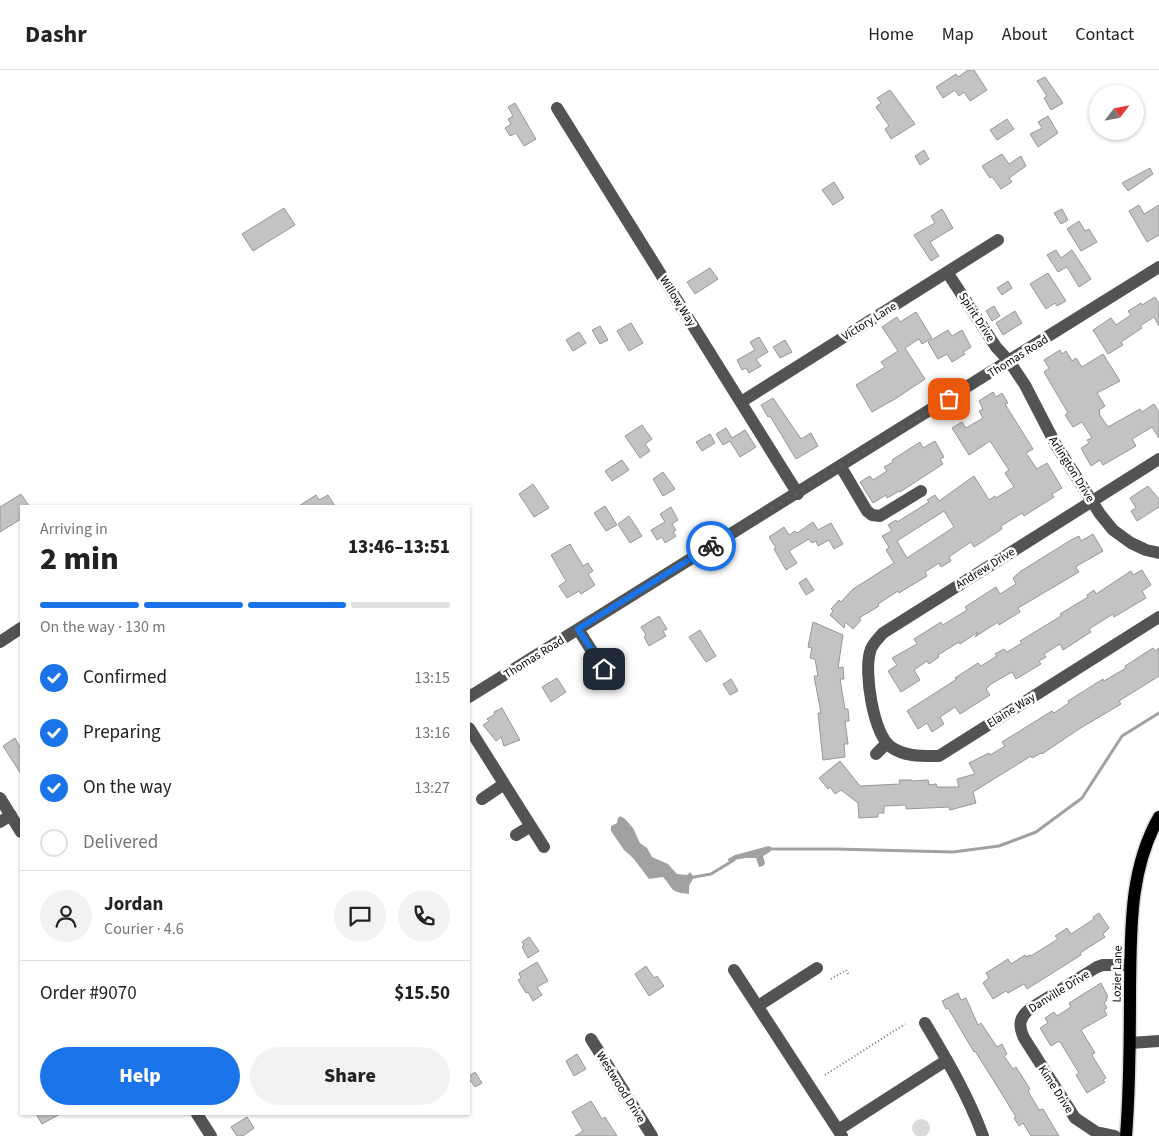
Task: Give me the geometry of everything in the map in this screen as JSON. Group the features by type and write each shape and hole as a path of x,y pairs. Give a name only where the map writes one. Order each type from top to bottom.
{"main road":[{"name":"Lozier Lane","path":"1126,1136 1130,1090 1131,927 1136,880 1152,829 1159,818"}],"street":[{"name":"Willow Way","path":"557,108 798,494"},
{"name":"Victory Lane","path":"741,402 998,240"},
{"name":"Thomas Road","path":"470,696 798,494 1159,267"},
{"name":"Spirit Drive","path":"947,272 996,347 1009,361"},
{"name":"Arlington Drive","path":"1009,361 1025,385 1056,445 1091,501 1113,530 1131,543 1146,550 1159,553"},
{"name":"Andrew Drive","path":"887,743 881,735 873,712 867,665 870,649 883,633 1159,459"},
{"path":"841,466 867,511 872,515 880,516 921,492"},
{"name":"Elaine Way","path":"887,743 903,753 918,756 939,756 1159,617"},
{"path":"0,642 20,629"},
{"path":"578,629 612,683"},
{"path":"470,730 544,847"},
{"path":"876,754 887,743"},
{"path":"482,799 504,784"},
{"path":"0,798 6,819 20,831"},
{"path":"516,835 531,826"},
{"name":"Danville Drive","path":"1020,1020 1024,1013 1031,1008 1097,967 1103,965 1130,965"},
{"path":"758,1006 817,968"},
{"path":"734,970 840,1133 947,1060"},
{"name":"Kime Drive","path":"1020,1020 1020,1028 1024,1038 1075,1118 1096,1132 1115,1136"},
{"path":"925,1023 973,1110 982,1136"},
{"name":"Westwood Drive","path":"591,1039 652,1136"},
{"path":"1130,1043 1159,1041"},
{"path":"198,1115 211,1136"}],"path":[{"path":"831,979 846,970 849,975"},
{"path":"825,1075 906,1024"}],"shaded area":[{"path":"620,816 633,828 640,843 647,848 652,857 668,864 677,874 687,875 690,872 694,877 689,886 689,894 675,891 663,877 649,879 633,858 624,850 611,831 611,826 617,823"},
{"path":"769,846 772,848 770,852 763,856 765,863 763,866 759,867 756,858 728,861 728,859 735,855"},
{"path":"917,1119 925,1119 930,1124 928,1135 917,1137 912,1132 912,1124"}],"building":[{"path":"968,70 974,70 987,90 970,101 964,92 959,96 955,90 943,98 936,87 956,74 958,77"},
{"path":"1045,77 1063,103 1051,110 1044,98 1047,96 1037,81"},
{"path":"890,90 915,124 891,139 885,129 889,126 876,107 881,103 877,98"},
{"path":"515,103 536,139 524,146 516,133 510,136 505,128 511,124 508,119 513,116 508,107"},
{"path":"1048,116 1058,133 1038,147 1030,134 1042,128 1038,122"},
{"path":"1007,119 1014,129 997,140 990,130"},
{"path":"924,150 929,159 920,165 915,156"},
{"path":"1002,154 1009,164 1021,156 1026,166 1009,178 1012,182 1001,189 982,166"},
{"path":"1150,168 1153,174 1128,191 1122,183"},
{"path":"834,182 844,198 833,205 822,190"},
{"path":"1139,205 1144,214 1159,205 1159,235 1147,242 1129,211"},
{"path":"284,208 295,225 253,251 242,234"},
{"path":"942,209 953,228 930,242 939,256 931,261 914,235 935,223 931,216"},
{"path":"1062,209 1068,220 1061,224 1054,213"},
{"path":"1079,221 1085,231 1089,229 1097,242 1081,251 1067,229"},
{"path":"1056,250 1061,258 1072,250 1091,279 1079,287 1067,267 1058,272 1047,255"},
{"path":"710,268 718,279 695,294 687,282"},
{"path":"1048,273 1066,301 1057,306 1055,303 1046,309 1030,284"},
{"path":"1008,281 1012,288 1002,295 997,288"},
{"path":"1155,297 1159,304 1159,326 1154,317 1140,326 1142,328 1121,342 1123,345 1108,354 1093,330 1111,318 1116,325 1131,315 1128,311"},
{"path":"994,306 1000,316 992,321 986,311"},
{"path":"1015,311 1022,323 1003,335 996,323"},
{"path":"916,312 932,338 922,344 919,339 905,348 925,379 872,412 856,385 885,367 881,362 898,351 882,327 897,317 900,322"},
{"path":"631,323 643,343 629,351 617,331"},
{"path":"600,326 608,340 600,344 592,330"},
{"path":"948,330 952,336 962,330 971,347 963,352 965,354 952,362 947,354 938,359 928,342"},
{"path":"579,332 586,343 573,351 566,340"},
{"path":"759,337 768,352 756,359 761,366 749,373 746,368 742,370 737,360 755,350 750,342"},
{"path":"785,340 792,352 780,358 773,347"},
{"path":"1060,350 1062,354 1066,351 1072,361 1076,358 1082,367 1103,354 1120,381 1097,393 1105,406 1099,410 1099,414 1108,427 1140,409 1142,412 1154,404 1159,412 1159,438 1152,427 1132,439 1136,446 1103,465 1100,460 1091,466 1081,448 1089,443 1087,440 1092,438 1082,422 1073,427 1065,415 1068,413 1044,372 1049,368 1044,360"},
{"path":"993,392 996,397 1002,393 1008,403 1005,404 1033,449 1026,453 1037,469 1047,463 1062,488 1052,494 1054,497 1024,516 1022,513 1001,526 1002,529 974,547 971,542 949,557 951,561 941,567 939,563 925,572 927,576 899,593 898,591 878,604 879,606 859,618 861,620 853,629 845,622 844,628 830,615 833,611 831,609 839,600 841,602 853,589 894,563 886,550 889,547 882,536 892,531 888,525 896,520 897,522 929,502 927,500 935,495 939,501 974,476 989,500 1014,487 1005,473 1009,470 990,441 969,455 952,428 962,422 966,428 983,418 979,411 983,409 979,401","holes":["944,511 954,527 907,558 897,541"]},
{"path":"773,398 801,439 811,433 818,446 796,459 770,416 768,417 761,405"},
{"path":"642,425 652,439 645,444 650,451 640,458 625,436"},
{"path":"726,428 732,438 745,430 756,447 740,457 730,441 723,445 716,434"},
{"path":"710,434 715,443 702,451 696,442"},
{"path":"935,441 944,457 940,459 943,464 900,492 887,498 886,495 873,503 860,482 870,476 873,480 887,471 884,467 920,442 923,448"},
{"path":"622,460 629,470 612,481 605,471"},
{"path":"663,472 675,489 663,496 653,479"},
{"path":"533,484 549,508 534,517 519,494"},
{"path":"1148,486 1159,499 1159,507 1137,521 1131,511 1136,508 1130,498"},
{"path":"21,494 28,505 20,505 20,520 0,532 0,507"},
{"path":"316,495 319,500 328,495 334,505 301,505"},
{"path":"605,506 617,525 606,531 594,513"},
{"path":"671,507 678,520 672,524 676,530 673,532 676,536 665,543 662,537 657,540 651,530 665,522 660,514"},
{"path":"629,516 642,536 630,543 618,524"},
{"path":"813,522 818,530 831,523 843,544 834,549 829,540 818,546 816,541 812,543 809,539 789,551 797,563 786,570 769,537 784,527 789,535 795,531 797,533"},
{"path":"1093,534 1103,551 1077,566 1076,568 1079,572 1018,608 1020,612 999,625 998,622 975,637 978,632 960,644 959,642 938,655 939,657 929,664 927,661 914,670 920,680 901,692 888,671 897,665 892,658 917,644 914,639 941,622 943,625 967,610 965,607 996,587 1000,594 1016,584 1013,578 1021,571 1071,540 1079,536 1081,541"},
{"path":"570,544 583,566 588,563 593,571 588,574 595,585 581,594 579,591 567,598 559,586 566,581 551,555"},
{"path":"1142,570 1151,585 1142,591 1146,598 1114,617 1113,614 1089,629 1091,632 1063,650 1060,644 1044,654 1046,657 1039,661 1041,664 1016,679 1012,672 991,684 986,689 990,695 960,714 955,707 940,717 944,724 932,732 927,723 918,729 907,711 978,663 981,666 997,656 995,654 1004,649 1007,652 1022,643 1020,641 1061,616 1060,614 1088,597 1087,595 1094,590 1096,594 1131,571 1133,575"},
{"path":"806,578 814,590 806,595 799,583"},
{"path":"659,616 667,629 663,631 666,636 649,646 644,637 646,635 641,627"},
{"path":"813,622 843,635 838,668 843,667 844,679 840,679 845,709 848,709 849,721 845,721 848,744 844,744 845,757 823,760 818,713 821,713 814,676 818,676 815,659 810,658 812,648 808,647"},
{"path":"700,630 716,656 706,662 689,637"},
{"path":"1153,648 1155,651 1159,648 1159,676 1119,701 1121,704 1042,754 1032,758 1031,756 973,792 976,803 950,810 949,807 906,809 906,805 884,806 884,813 878,813 878,817 859,818 858,803 841,790 835,794 819,778 840,761 860,786 900,784 899,780 928,780 929,785 936,784 937,787 959,787 957,779 975,774 969,763 989,753 990,755 1005,746 1002,742 1052,711 1054,713 1069,703 1068,701 1103,679 1104,681 1126,668 1125,666"},
{"path":"557,678 566,692 551,702 542,687"},
{"path":"731,679 738,691 730,695 723,684"},
{"path":"502,708 520,740 504,746 501,737 496,741 483,725 489,721 487,719 495,714 494,712"},
{"path":"15,738 20,747 20,772 3,746"},
{"path":"1099,913 1109,928 1103,934 1105,937 1080,953 1081,955 1027,989 1024,984 1008,993 1006,991 993,999 983,983 989,978 986,973 1008,959 1011,964 1025,955 1026,957 1031,956 1058,939 1055,936 1067,928 1071,934 1094,919 1093,917"},
{"path":"529,937 539,951 528,958 522,947 524,945 522,942"},
{"path":"537,962 548,981 537,987 542,995 533,1001 518,980 521,978 519,973"},
{"path":"646,966 654,978 657,976 664,986 649,996 635,974"},
{"path":"1101,983 1108,997 1104,1003 1107,1008 1104,1010 1107,1015 1081,1030 1095,1053 1092,1054 1093,1057 1106,1078 1103,1080 1105,1082 1087,1093 1076,1075 1079,1073 1062,1045 1059,1041 1051,1046 1040,1028 1048,1023 1045,1018 1054,1012 1057,1016 1071,1007 1069,1003"},
{"path":"958,993 961,1000 966,998 978,1025 981,1023 997,1047 1002,1044 1007,1054 1004,1056 1013,1069 1016,1067 1030,1089 1028,1091 1039,1110 1043,1109 1059,1136 1031,1136 1023,1123 1019,1126 1014,1118 1016,1117 1002,1094 942,1001"},
{"path":"577,1054 586,1069 574,1076 566,1061"},
{"path":"475,1072 482,1083 475,1087 470,1080 470,1075"},
{"path":"591,1101 602,1119 605,1117 617,1136 575,1136 583,1131 572,1112"},
{"path":"37,1115 58,1115 42,1124"},
{"path":"247,1117 254,1128 243,1136 237,1136 231,1127"}],"waterway":[{"path":"769,849 953,852 999,846 1036,832 1082,798 1122,736 1159,713"},
{"path":"694,877 711,874 734,860"}],"way so far":[{"path":"711,546 949,399"}],"route":[{"path":"604,669 578,629 711,546"}]}
